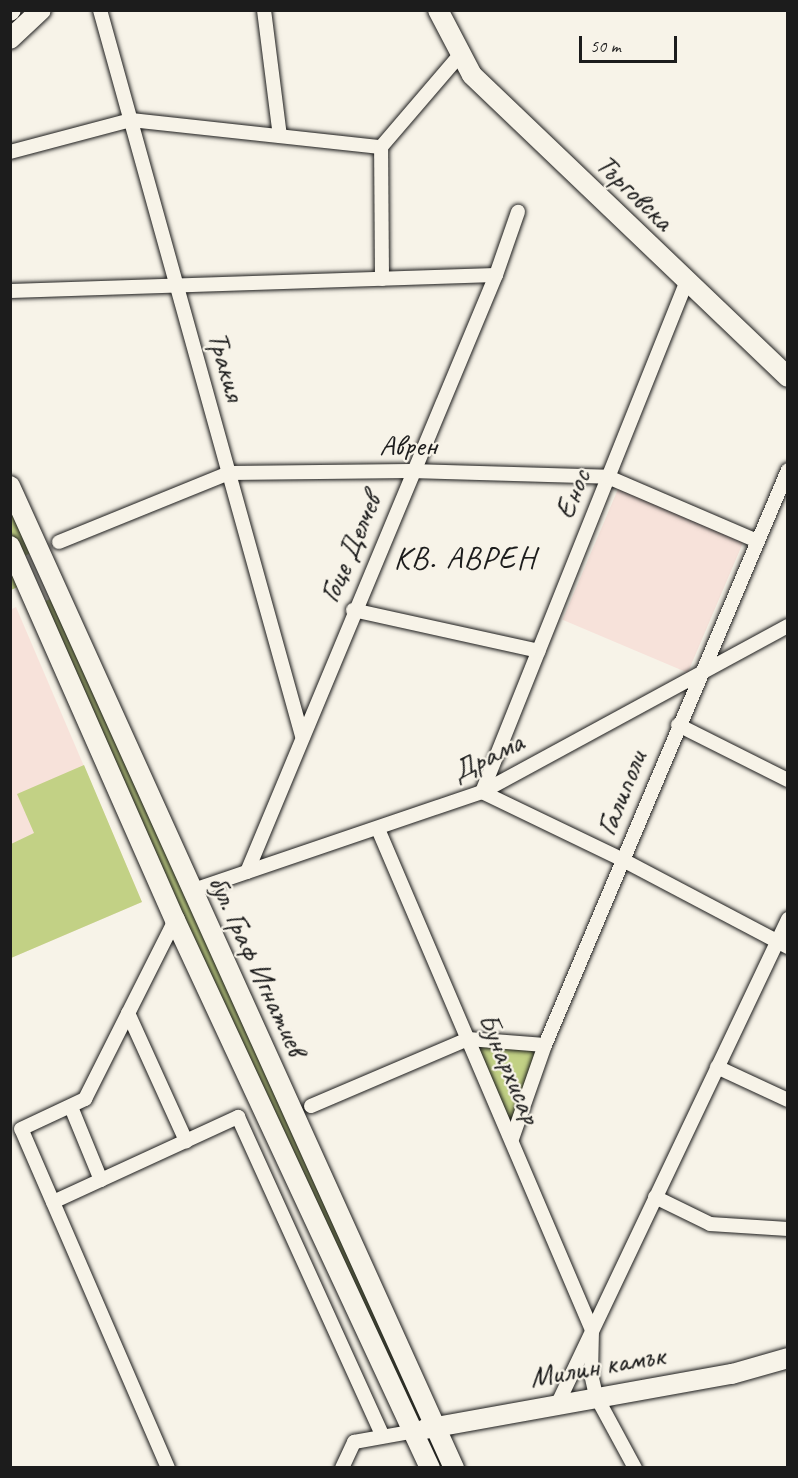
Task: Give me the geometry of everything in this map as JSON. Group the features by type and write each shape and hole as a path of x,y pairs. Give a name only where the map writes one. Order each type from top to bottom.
{"main road":[{"path":"10,39 41,10"},
{"name":"Търговска","path":"438,10 472,75 686,283 788,377"},
{"path":"452,10 456,48"},
{"name":"бул. Граф Игнатиев","path":"10,486 191,891 454,1467"},
{"name":"бул. Граф Игнатиев","path":"10,546 175,920 430,1467"},
{"path":"26,583 49,572"},
{"path":"175,920 191,891"},
{"name":"Милин камък","path":"415,1431 596,1396 732,1374 788,1358"}],"street":[{"name":"Тракия","path":"100,10 302,736"},
{"path":"264,10 280,136"},
{"path":"382,279 381,147 456,48"},
{"path":"10,152 131,120 381,147"},
{"name":"Гоце Делчев","path":"247,872 353,610 496,275 518,212"},
{"path":"10,291 496,275"},
{"name":"Енос","path":"482,792 686,283"},
{"name":"Галиполи","path":"512,1139 545,1046 699,675 788,470"},
{"name":"Аврен","path":"59,542 229,473 411,471 608,477 757,541"},
{"path":"353,610 538,651"},
{"name":"Драма","path":"191,891 482,792 788,626"},
{"path":"678,725 788,780"},
{"path":"482,792 623,860 782,945"},
{"name":"Бунархисар","path":"378,829 592,1330"},
{"path":"558,1403 717,1067 782,945 788,919"},
{"path":"168,1467 21,1129 85,1099 175,920"},
{"path":"128,1013 186,1141"},
{"path":"311,1106 468,1039 545,1046"},
{"path":"717,1067 788,1100"},
{"path":"71,1107 101,1180"},
{"path":"53,1202 238,1118 383,1437"},
{"path":"655,1197 710,1224 788,1229"},
{"path":"592,1330 591,1374 596,1396 635,1467"},
{"path":"342,1467 354,1442 415,1431"}],"shaded area":[{"path":"618,489 743,542 688,673 563,620"},
{"path":"16,607 142,902 11,958 10,610"}],"green space":[{"path":"10,486 39,550 16,559 26,583 11,590"},
{"path":"59,595 448,1468 420,1468 36,605"},
{"path":"84,765 142,902 11,958 11,844 34,833 17,794"},
{"path":"468,1039 545,1045 512,1139"}],"district":[{"name":"КВ. АВРЕН","path":"465,558"}]}
